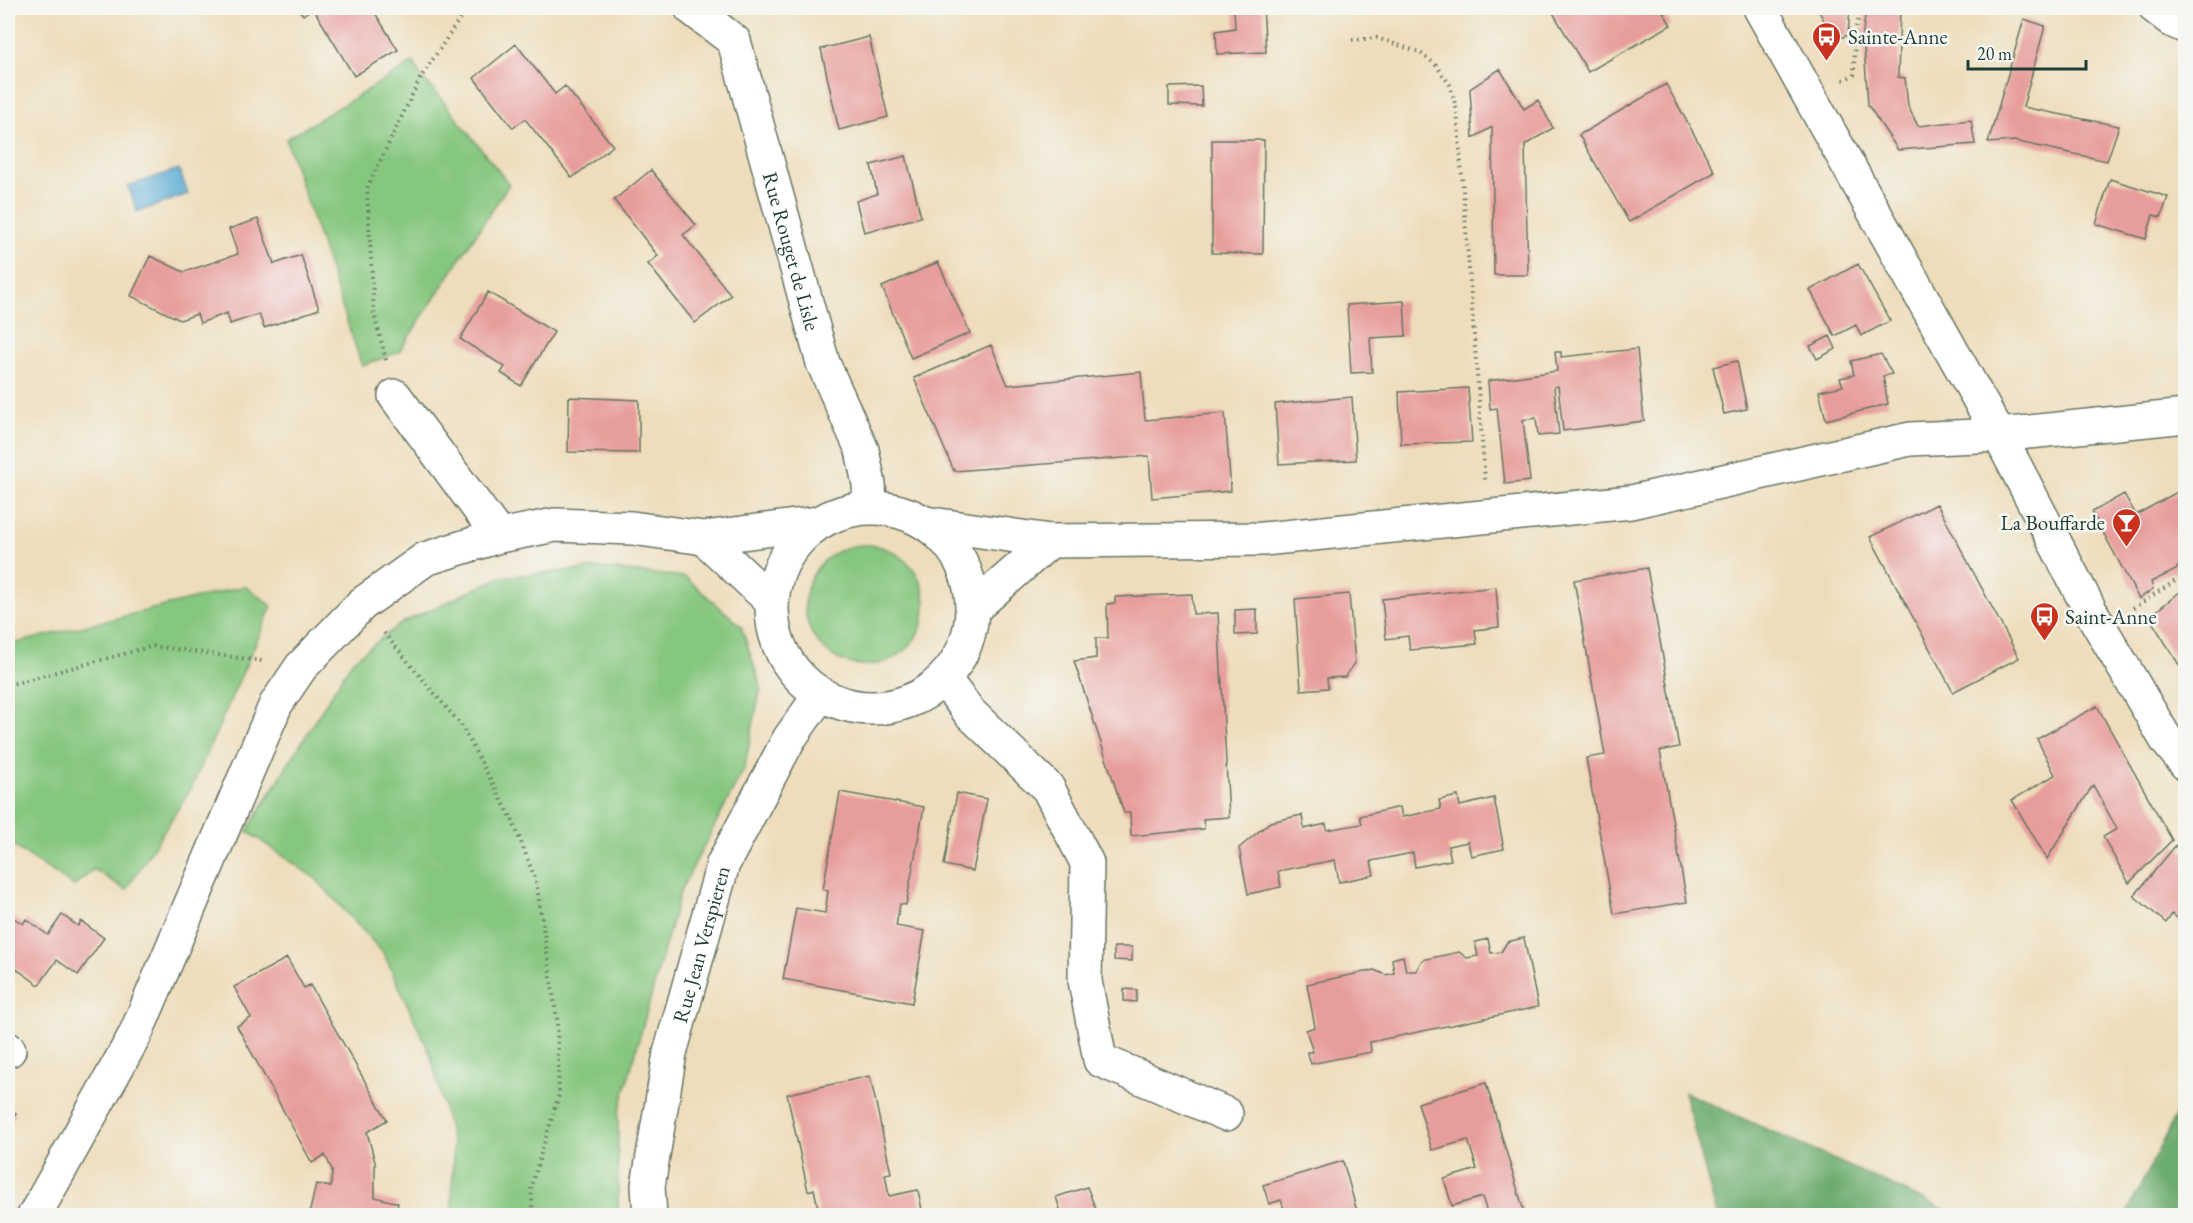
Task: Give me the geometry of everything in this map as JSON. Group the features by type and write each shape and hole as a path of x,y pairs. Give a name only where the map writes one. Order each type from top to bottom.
{"street":[{"name":"Rue Rouget de Lisle","path":"691,8 734,41 823,363 862,450 870,507"},
{"path":"1760,8 1999,435 2101,629 2167,741 2186,764"},
{"path":"2156,8 2173,21 2186,27"},
{"path":"395,396 499,536"},
{"path":"926,523 951,545 967,575 973,609 969,635 960,659 944,679 916,699 885,709 851,707 819,695 798,677 782,655 773,629 771,601 778,570 795,543 818,523 838,513 870,507 894,510 926,523 1050,541 1263,539 1630,502 1910,439 1999,435 2186,416"},
{"path":"34,1215 135,1035 276,704 301,666 362,604 425,559 499,536 555,525 632,528 704,538 818,523"},
{"path":"704,538 771,601"},
{"path":"973,609 1050,541"},
{"path":"944,679 970,713 1048,788 1087,863 1085,981 1100,1060 1226,1114"},
{"name":"Rue Jean Verspieren","path":"650,1215 648,1186 670,1053 723,864 789,739 819,695"}],"path":[{"path":"395,396 374,313 367,188 421,77 467,8"},
{"path":"1812,98 1854,75 1855,30 1862,8"},
{"path":"1352,40 1377,38 1419,52 1435,64 1450,85 1457,111 1488,517"},
{"path":"2101,629 2180,578 2186,571"},
{"path":"380,628 461,724 512,819 536,881 557,1019 559,1095 531,1186 533,1215"},
{"path":"8,685 153,646 301,666"}],"green space":[{"path":"414,62 421,77 509,184 399,352 362,366 286,139"},
{"path":"865,545 888,549 908,562 921,582 925,605 921,628 908,648 888,661 865,665 842,661 822,648 809,628 805,605 809,582 822,562 842,549"},
{"path":"597,568 685,577 741,626 761,687 744,769 680,892 618,1115 618,1215 452,1215 453,1145 431,1056 384,954 316,879 247,831 352,661 402,623 501,577"},
{"path":"245,586 272,606 191,789 126,890 94,869 74,886 8,842 8,645"},
{"path":"1684,1092 1957,1215 1717,1215"},
{"path":"2185,1096 2185,1215 2126,1215"}],"water":[{"path":"179,169 188,194 137,212 128,186"}],"building":[{"path":"298,8 313,8 303,15"},
{"path":"313,8 372,8 398,50 354,76"},
{"path":"1234,8 1263,8 1266,52 1217,54 1216,31 1235,28"},
{"path":"1558,8 1661,8 1671,25 1588,72 1552,11"},
{"path":"1817,8 1850,8 1848,35 1835,40"},
{"path":"1866,8 1900,8 1898,77 1905,78 1908,106 1918,126 1971,120 1975,144 1898,150 1868,105 1863,32"},
{"path":"2024,19 2045,26 2023,107 2119,126 2107,161 2014,141 1988,143"},
{"path":"869,37 888,117 839,130 821,49"},
{"path":"516,44 555,94 565,86 613,146 572,178 525,119 513,128 474,78"},
{"path":"1500,69 1524,109 1538,100 1553,128 1525,145 1528,275 1494,275 1492,127 1473,138 1470,89"},
{"path":"1666,84 1715,172 1629,222 1579,135"},
{"path":"1201,86 1202,106 1169,105 1169,87"},
{"path":"1212,140 1264,140 1263,254 1212,253"},
{"path":"906,156 921,217 864,232 856,201 877,194 871,165"},
{"path":"651,170 696,225 683,235 731,295 695,323 648,264 658,256 614,200"},
{"path":"2110,179 2168,197 2161,217 2153,215 2146,239 2096,224"},
{"path":"258,219 274,264 301,255 319,309 264,328 259,314 230,324 227,313 200,323 197,314 180,320 131,296 150,256 184,272 238,254 229,229"},
{"path":"938,262 970,333 911,358 882,287"},
{"path":"1858,264 1890,321 1861,336 1856,325 1835,336 1810,290"},
{"path":"488,292 554,332 521,386 501,373 505,367 460,339"},
{"path":"1404,301 1406,336 1370,338 1372,372 1351,373 1347,305"},
{"path":"1830,336 1836,349 1817,359 1810,346"},
{"path":"991,345 1008,385 1141,372 1145,420 1225,413 1231,491 1152,498 1149,456 954,471 914,378"},
{"path":"1637,349 1644,421 1563,431 1558,386 1554,387 1559,434 1538,436 1536,418 1523,420 1530,481 1505,484 1497,408 1490,409 1488,381 1557,371 1555,352 1561,352 1561,357"},
{"path":"1881,354 1892,374 1883,376 1888,404 1826,420 1819,391 1843,386 1840,378 1854,375 1851,361"},
{"path":"1737,361 1747,409 1724,414 1713,367"},
{"path":"1468,388 1472,442 1401,444 1399,392"},
{"path":"569,397 639,400 639,453 568,452"},
{"path":"1352,397 1356,460 1279,464 1275,404"},
{"path":"2186,487 2186,522 2183,524 2186,530 2186,554 2176,570 2151,582 2153,589 2139,599 2092,512 2124,494 2136,515"},
{"path":"1937,504 2019,658 1953,692 1870,537"},
{"path":"1647,568 1679,747 1660,751 1687,902 1614,914 1586,758 1605,755 1574,580"},
{"path":"1496,587 1499,627 1475,630 1477,644 1410,650 1408,636 1386,639 1382,599"},
{"path":"2186,587 2186,676 2149,617"},
{"path":"1192,594 1193,614 1218,613 1229,817 1203,819 1204,829 1131,836 1130,813 1124,813 1074,661 1096,658 1096,638 1108,638 1107,604 1115,603 1115,597"},
{"path":"1349,594 1355,663 1345,677 1327,678 1328,688 1301,690 1295,599"},
{"path":"1257,609 1257,634 1235,635 1235,610"},
{"path":"2097,706 2172,840 2129,883 2103,837 2117,829 2093,785 2047,859 2012,800 2055,775 2037,739"},
{"path":"840,792 924,807 906,905 900,904 896,926 925,931 912,1003 783,979 796,908 825,913 828,891 823,889"},
{"path":"957,793 987,799 973,871 944,865"},
{"path":"1458,796 1460,806 1494,798 1504,849 1471,856 1468,842 1448,846 1451,860 1415,867 1413,853 1371,861 1374,875 1339,882 1335,860 1278,871 1281,887 1248,894 1239,848 1270,822 1302,815 1304,829 1326,824 1327,830 1362,824 1360,816 1400,807 1402,817 1441,809 1439,800"},
{"path":"2176,845 2186,853 2186,925 2172,914 2166,923 2134,896"},
{"path":"8,914 23,924 26,919 48,935 62,915 78,926 81,921 104,938 78,975 57,960 39,985 8,963"},
{"path":"1524,938 1538,1007 1370,1042 1371,1052 1311,1064 1307,1052 1313,1052 1306,1030 1315,1027 1307,984 1374,970 1386,975 1394,973 1392,959 1403,956 1406,971 1416,971 1422,960 1459,952 1467,958 1478,956 1475,942 1488,939 1491,953 1501,952 1507,942"},
{"path":"1114,947 1132,947 1132,961 1114,960"},
{"path":"287,958 304,988 310,985 387,1120 367,1132 375,1162 375,1197 398,1203 395,1215 309,1215 316,1184 331,1187 332,1170 325,1155 312,1163 237,1026 251,1018 234,987"},
{"path":"1124,989 1137,990 1136,1002 1124,1001"},
{"path":"870,1076 891,1173 885,1174 889,1196 918,1190 923,1215 806,1215 819,1212 814,1189 808,1191 787,1094"},
{"path":"1486,1083 1525,1215 1488,1215 1482,1197 1452,1206 1444,1179 1477,1169 1468,1140 1432,1150 1418,1103"},
{"path":"8,1107 16,1114 8,1126"},
{"path":"1343,1161 1358,1215 1286,1215 1281,1200 1269,1204 1263,1185"},
{"path":"1087,1187 1098,1215 1062,1215 1056,1197"}],"place":[{"name":"Sainte-Anne","path":"1827,62"},
{"name":"La Bouffarde","path":"2126,548"},
{"name":"Saint-Anne","path":"2044,642"}]}
